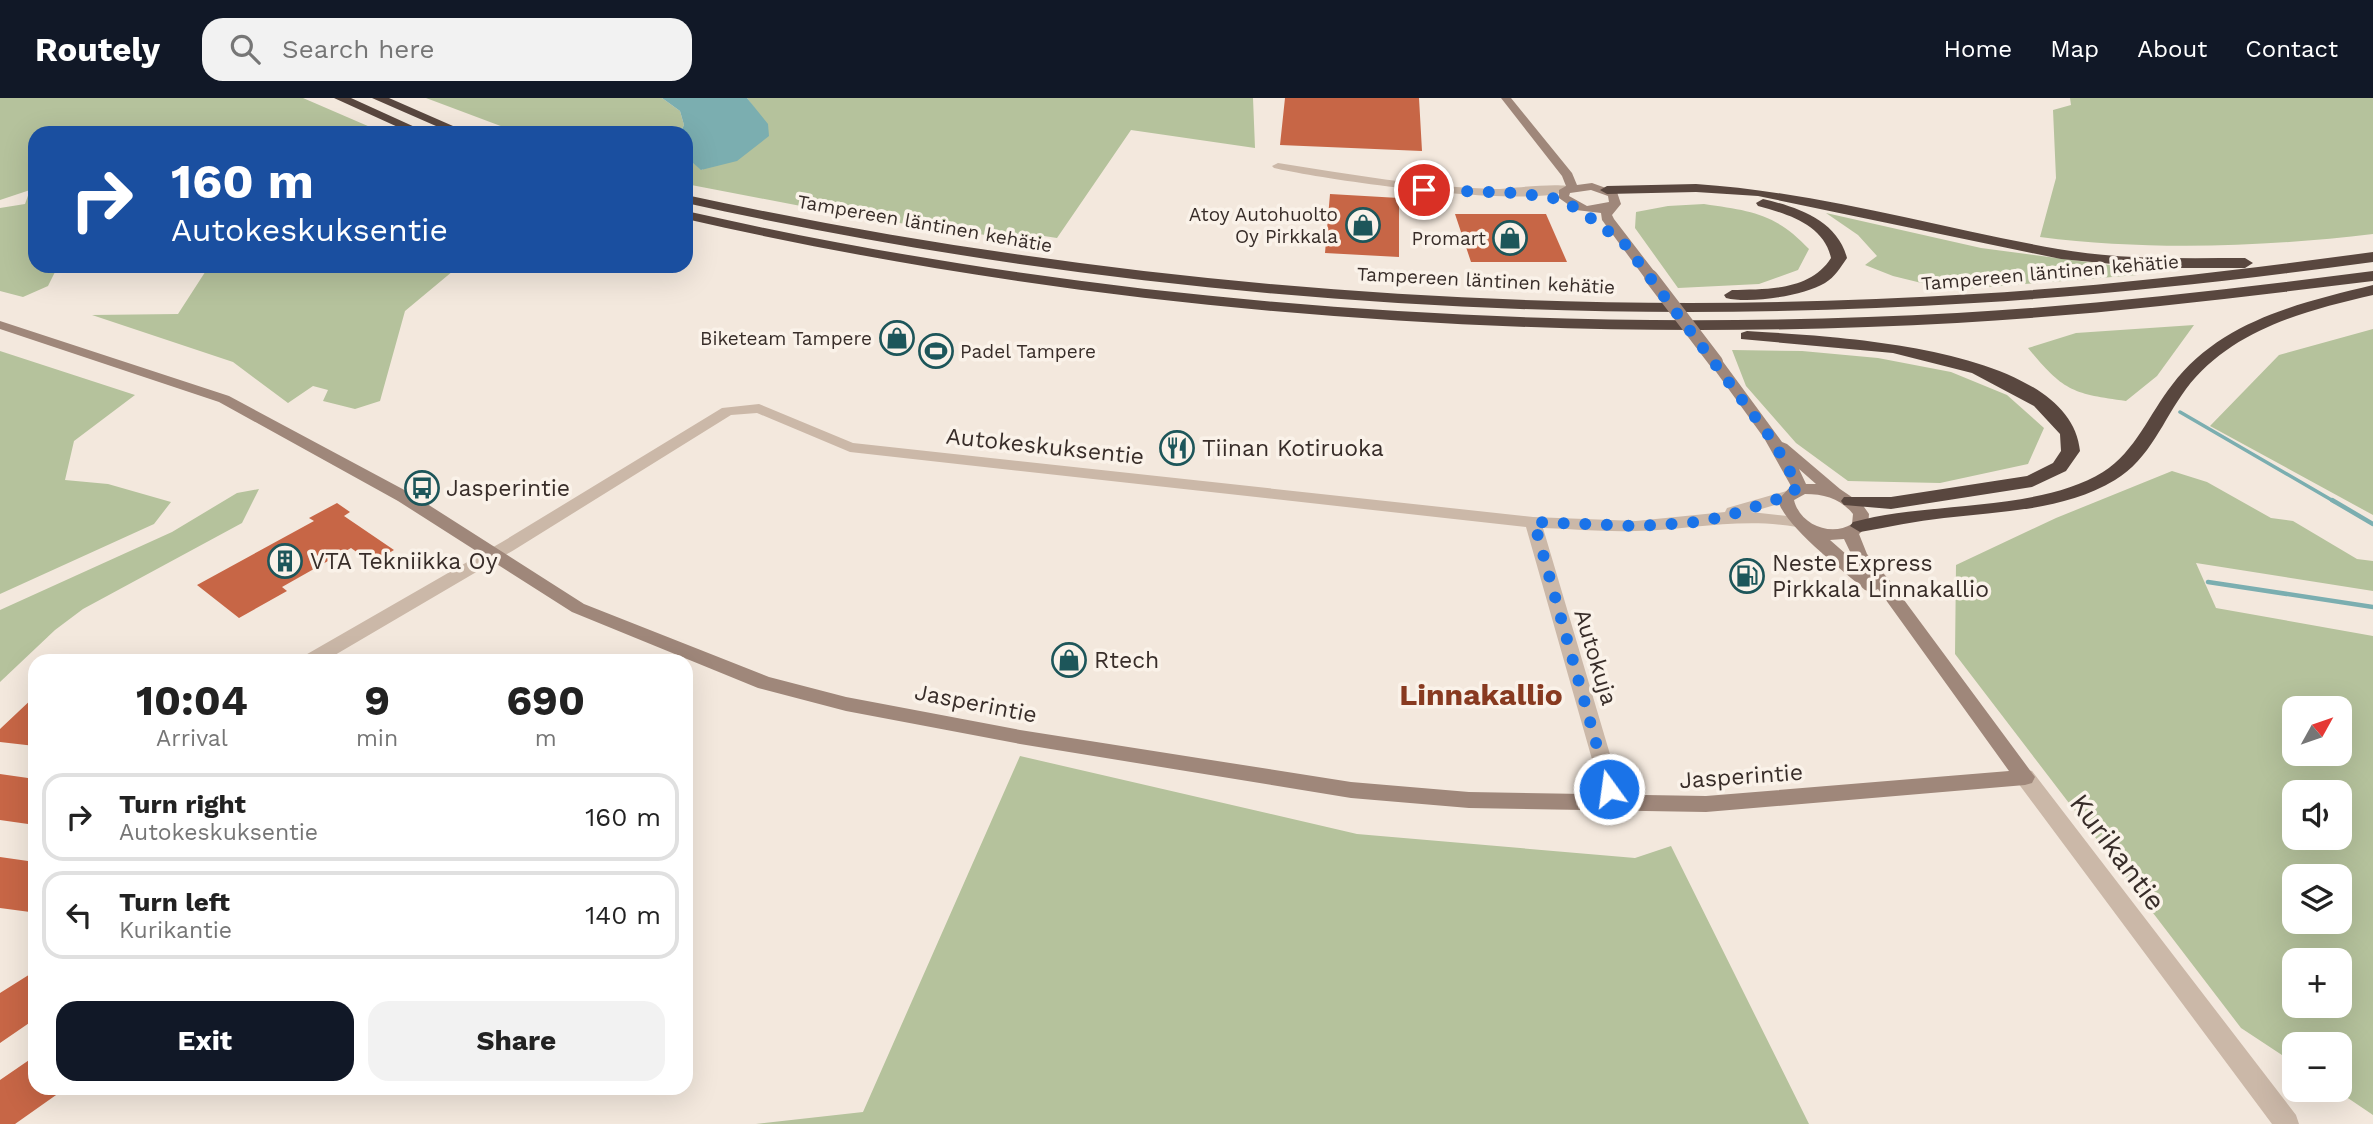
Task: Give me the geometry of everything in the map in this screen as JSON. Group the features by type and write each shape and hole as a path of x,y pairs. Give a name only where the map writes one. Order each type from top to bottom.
{"highway":[{"path":"340,98 406,126"},
{"path":"378,98 446,126"},
{"path":"1608,197 1696,188 1758,192 2020,247 2128,261 2221,264 2373,256"},
{"path":"1543,304 1687,298 1790,289 1822,279 1839,258 1836,245 1816,225 1784,210 1757,202 1710,197 1608,197"},
{"name":"Tampereen läntinen kehätie","path":"693,200 853,234 1063,267 1352,294 1543,304 1721,308 1989,300 2226,278 2373,256"},
{"name":"Tampereen läntinen kehätie","path":"693,216 952,268 1079,285 1222,301 1532,323 1809,324 1952,318 2129,305 2373,276"},
{"path":"1855,529 1923,514 2045,501 2099,481 2123,465 2141,447 2178,387 2197,366 2232,340 2297,310 2373,290"},
{"path":"1532,323 1602,330 1775,338 1928,356 1976,368 2025,389 2058,416 2069,438 2066,458 2060,465 2047,475 2032,481 1891,503 1842,497"}],"main road":[{"path":"1506,98 1572,180 1570,187 1563,194 1571,204 1624,243"},
{"path":"1554,156 1608,197"},
{"path":"1570,187 1608,197"},
{"path":"1571,204 1589,210 1608,197"},
{"path":"1608,197 1606,215 1624,243 1716,362 1773,441 1795,478 1798,486 1786,507 1799,523 1827,534 1855,529"},
{"name":"Jasperintie","path":"0,325 224,399 404,497 492,555 590,613 692,654"},
{"path":"1773,441 1842,497"},
{"path":"1793,493 1813,489 1842,497"},
{"name":"Kurikantie","path":"1842,497 1861,514 1855,529 1859,556 2025,777"},
{"name":"Kurikantie","path":"1799,523 1903,613"},
{"name":"Jasperintie","path":"693,654 765,683 846,704 1139,758 1351,790 1469,800 1615,805 1706,804 2025,777"}],"street":[{"path":"1278,166 1424,190 1519,193 1570,187"},
{"path":"1519,193 1571,204"},
{"name":"Autokeskuksentie","path":"321,654 492,555 727,411 738,408 759,408 850,447 1278,496 1534,522 1636,526 1724,517 1769,517 1799,523"},
{"name":"Autokeskuksentie","path":"1724,517 1793,493"},
{"name":"Autokuja","path":"1534,522 1563,632 1615,805"},
{"name":"Kurikantie","path":"2025,777 2287,1124"}],"green space":[{"path":"0,98 303,98 368,126 28,126 28,191 0,200"},
{"path":"426,98 662,98 680,111 684,125 684,126 500,126"},
{"path":"747,98 1253,98 1255,148 1131,130 1057,238 1044,236 1037,242 863,218 693,185 693,163 702,170 758,113"},
{"path":"2070,98 2373,98 2373,234 2207,246 2123,244 2040,237 2056,178 2053,110 2071,105"},
{"path":"28,196 28,273 54,273 48,286 23,297 0,291 0,208 25,204"},
{"path":"1704,204 1749,212 1785,228 1809,249 1798,270 1759,284 1678,288 1635,228 1636,212 1668,206"},
{"path":"1826,213 1981,248 2125,267 2137,275 1950,290 1893,276 1865,265 1877,256 1858,235"},
{"path":"204,273 451,273 405,311 380,401 355,409 323,401 328,390 313,386 288,403 233,362 92,315 178,314"},
{"path":"2194,325 2157,376 2126,401 2093,396 2070,388 2060,382 2028,348 2076,333"},
{"path":"2373,329 2373,515 2210,426 2279,355"},
{"path":"1732,350 1802,351 1878,358 1951,372 2007,395 2044,428 2028,464 1940,483 1848,481 1796,443 1746,386"},
{"path":"0,351 135,395 74,441 65,480 108,484 171,502 154,524 0,594"},
{"path":"2172,471 2207,482 2271,518 2293,521 2357,559 2373,561 2373,591 2196,563 2216,608 2373,636 2373,1115 2352,1101 2352,1032 2282,1032 2282,1055 2241,1028 1955,654 1956,565 2056,518"},
{"path":"259,489 242,523 83,609 55,630 0,682 0,610 172,532 237,493"},
{"path":"1020,756 1357,834 1635,858 1671,846 1809,1124 756,1124 863,1112"}],"water":[{"path":"662,98 747,98 768,124 769,136 737,161 701,170 693,163 693,126 684,126 680,111"}],"building":[{"path":"1285,98 1419,98 1422,151 1280,145"},
{"name":"Atoy Autohuolto Oy Pirkkala","path":"1330,194 1399,198 1399,257 1325,253"},
{"name":"Promart","path":"1455,214 1546,214 1567,262 1471,262"},
{"name":"VTA Tekniikka Oy","path":"337,503 350,512 344,516 394,550 372,563 351,548 282,587 287,591 239,618 197,585 314,521 309,518"},
{"path":"28,703 28,745 0,742 0,729"},
{"path":"0,774 28,778 28,824 0,820"},
{"path":"0,857 28,861 28,912 0,908"},
{"path":"28,975 28,1024 0,1043 0,993"},
{"path":"28,1061 28,1095 56,1095 15,1124 0,1124 0,1080"}],"waterway":[{"path":"2180,412 2335,502"},
{"path":"2332,500 2373,524"},
{"path":"2208,582 2373,607"}],"place":[{"name":"Atoy Autohuolto Oy Pirkkala","path":"1363,225"},
{"name":"Promart","path":"1510,238"},
{"name":"Biketeam Tampere","path":"897,338"},
{"name":"Padel Tampere","path":"936,351"},
{"name":"Tiinan Kotiruoka","path":"1177,448"},
{"name":"Jasperintie","path":"422,488"},
{"name":"VTA Tekniikka Oy","path":"285,561"},
{"name":"Neste Express Pirkkala Linnakallio","path":"1747,576"},
{"name":"Rtech","path":"1069,660"}],"district":[{"name":"Linnakallio","path":"1481,695"}],"route":[{"path":"1424,190 1519,193 1559,199 1574,206 1624,243 1773,441 1798,486 1790,495 1735,511 1724,517 1703,521 1636,526 1534,522 1545,570 1609,789"}]}
